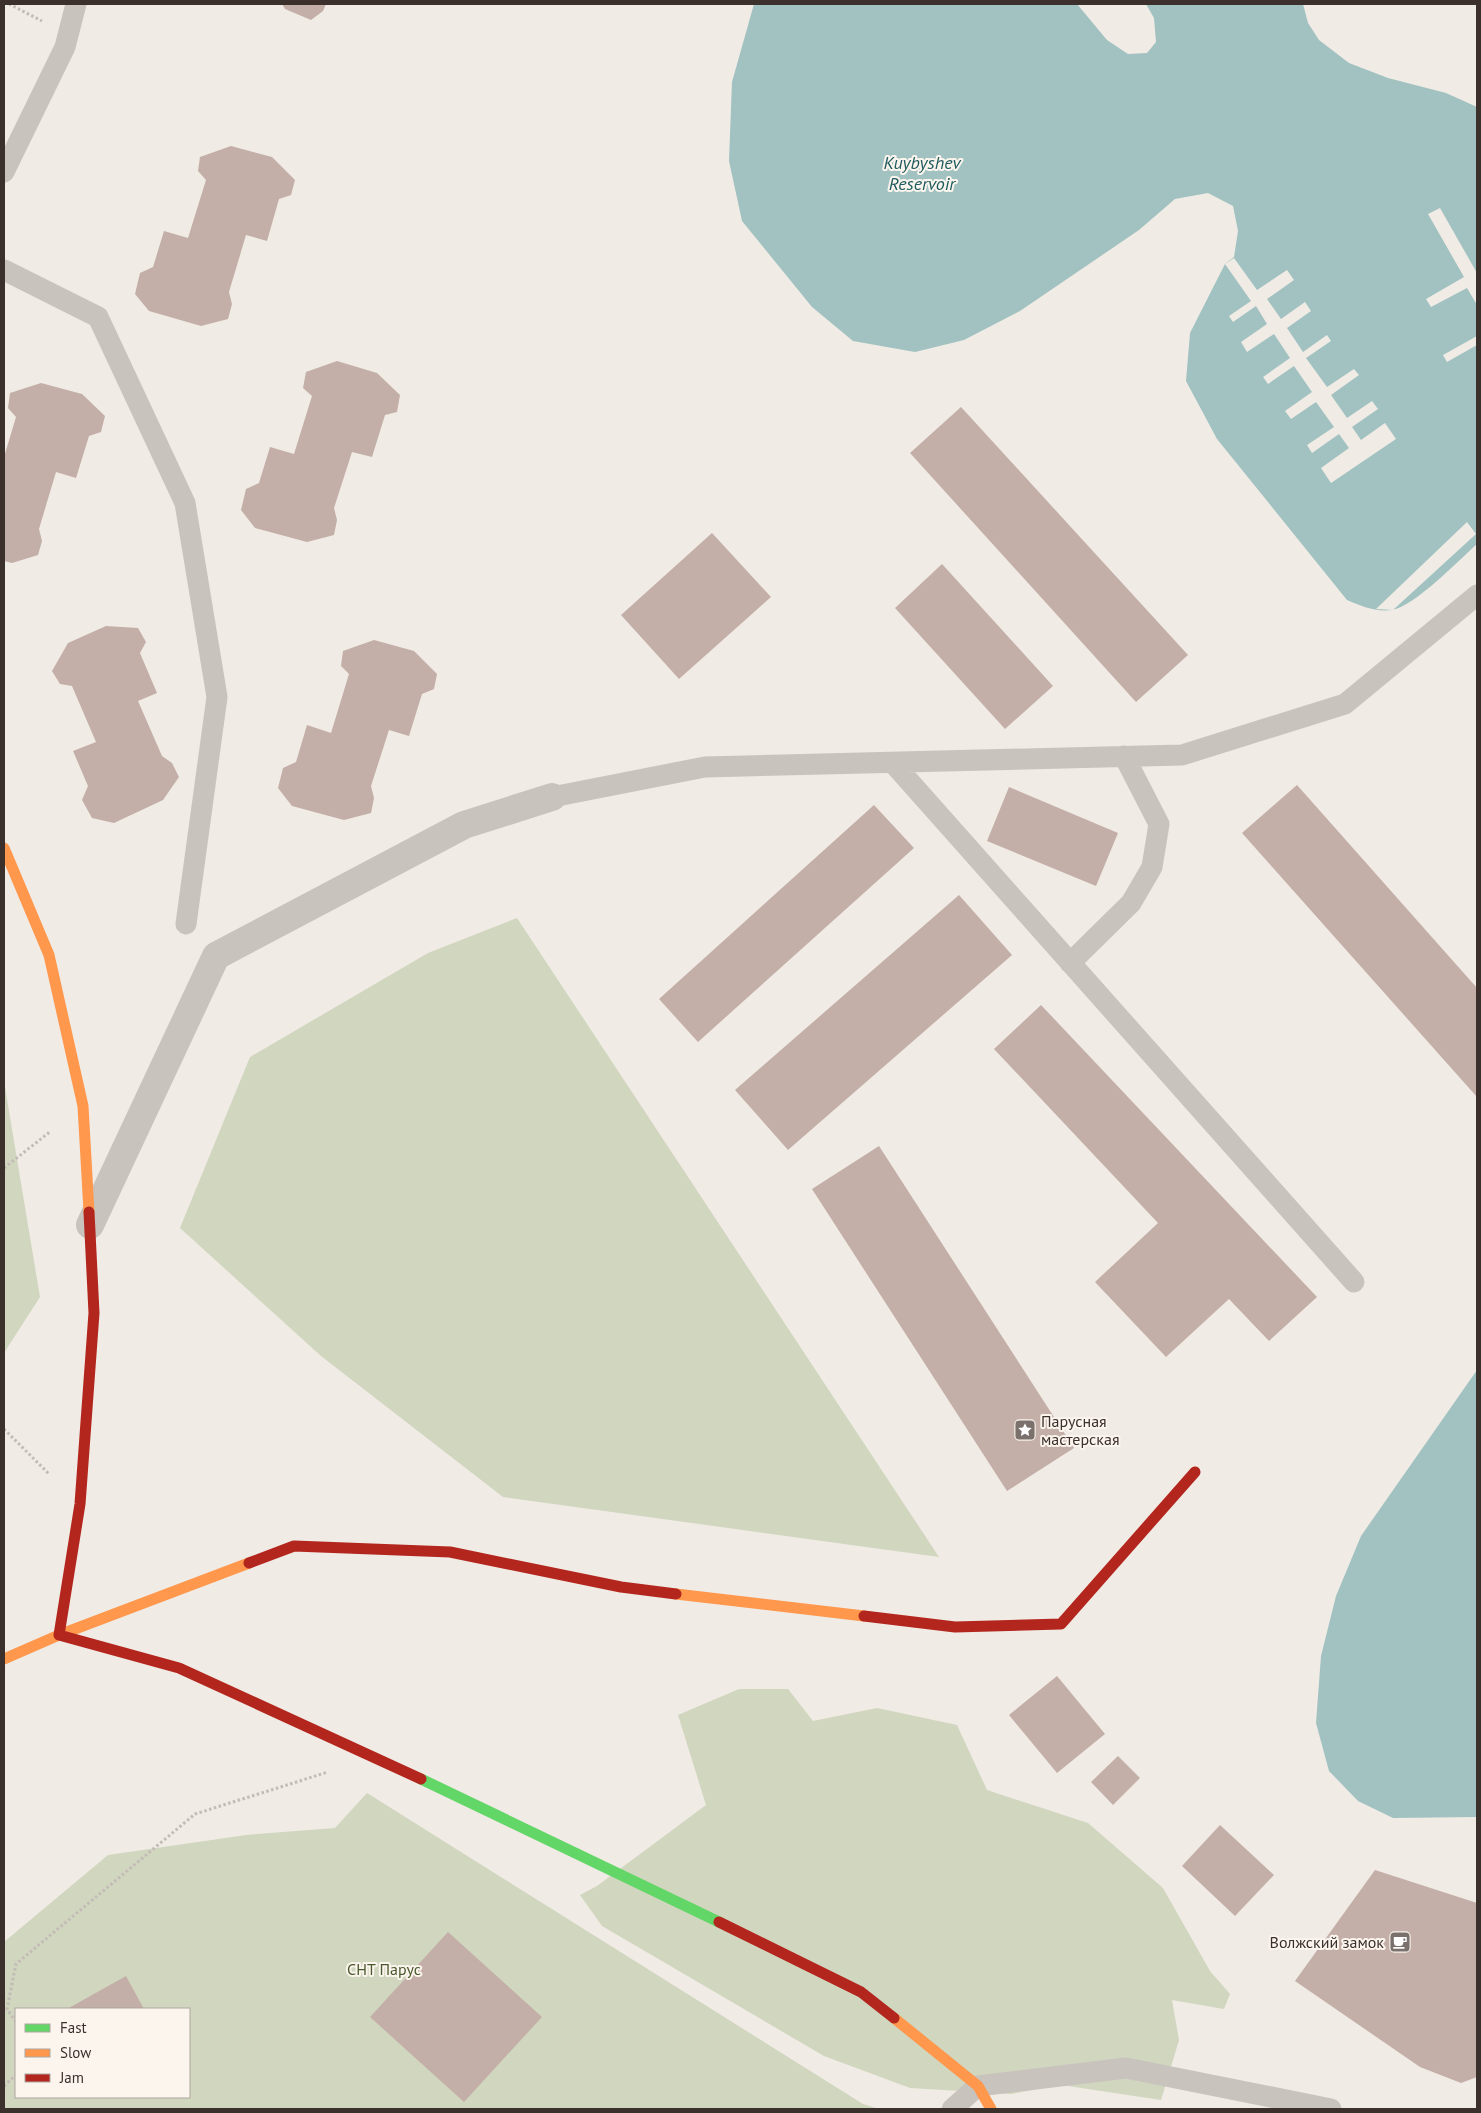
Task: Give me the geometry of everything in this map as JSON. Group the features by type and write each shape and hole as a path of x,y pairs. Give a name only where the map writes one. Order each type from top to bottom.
{"street":[{"path":"90,1225 216,956 464,825 552,797"},
{"path":"4,848 49,955 84,1106 94,1313 80,1504 59,1635"},
{"path":"4,1659 59,1635 294,1546 450,1552 621,1587 955,1627 1061,1624 1195,1472"},
{"path":"59,1635 179,1668 376,1756 861,1992 978,2086 992,2109"}],"lane":[{"path":"4,172 65,48 76,4"},
{"path":"4,270 98,317 185,503 217,697 186,924"},
{"path":"552,797 705,768 1182,754 1345,704 1477,595"},
{"path":"1070,963 1131,903 1152,867 1159,824 1124,756"},
{"path":"892,762 1354,1282"},
{"path":"952,2109 978,2086 1126,2068 1331,2109"}],"path":[{"path":"4,1168 84,1106"},
{"path":"4,1429 80,1504"},
{"path":"15,2021 7,2009 16,1964 195,1814 376,1756"},
{"path":"4,2086 15,2076"}],"green space":[{"path":"517,918 939,1557 503,1497 321,1356 180,1228 250,1057 428,953"},
{"path":"4,1081 40,1297 4,1353"},
{"path":"739,1689 788,1689 813,1721 877,1708 957,1725 987,1790 1088,1823 1163,1888 1210,1971 1230,1994 1224,2009 1172,2000 1179,2040 1161,2100 1061,2085 1011,2094 910,2088 824,2056 602,1926 580,1895 597,1886 706,1805 678,1715"},
{"name":"СНТ Парус","path":"367,1793 863,2104 879,2109 4,2109 4,1942 108,1855 246,1835 335,1828"}],"water":[{"name":"Kuybyshev Reservoir","path":"754,4 1077,4 1107,40 1128,54 1147,53 1156,42 1154,18 1146,4 1303,4 1308,23 1319,40 1349,63 1388,78 1446,93 1477,107 1477,544 1424,592 1402,607 1392,610 1380,610 1368,608 1347,600 1217,439 1186,381 1190,333 1225,264 1234,257 1238,231 1233,206 1208,193 1175,199 1139,230 1020,311 964,340 915,352 853,341 812,307 742,221 729,161 732,82"},
{"path":"1477,1370 1477,1817 1393,1818 1358,1801 1329,1771 1316,1723 1321,1656 1336,1596 1361,1536"}],"pier":[{"path":"1440,208 1477,273 1477,305 1467,288 1431,307 1426,299 1464,277 1428,214"},
{"path":"1234,258 1257,290 1287,270 1294,280 1267,299 1281,319 1305,302 1311,311 1287,328 1303,352 1327,335 1331,341 1306,358 1327,387 1354,369 1359,375 1331,395 1347,418 1372,401 1378,409 1352,427 1361,440 1385,423 1396,439 1331,483 1321,468 1349,448 1339,434 1312,453 1307,445 1334,427 1316,402 1291,419 1285,411 1312,392 1294,366 1268,384 1263,377 1290,358 1274,334 1247,352 1241,342 1267,324 1256,306 1233,322 1229,316 1251,301 1225,264"},
{"path":"1477,336 1477,345 1447,362 1443,355"},
{"path":"1467,522 1476,534 1393,610 1376,609"}],"building":[{"path":"282,4 326,4 323,11 311,20 285,9"},
{"path":"231,146 272,157 295,180 291,195 279,199 267,241 246,235 229,292 232,304 228,319 201,326 149,311 135,294 140,273 153,267 164,231 188,238 206,180 198,171 200,157"},
{"path":"337,361 377,373 400,395 397,412 385,415 372,457 352,452 334,508 337,520 334,535 307,542 255,528 241,510 246,489 259,483 270,447 294,454 312,396 303,388 306,372"},
{"path":"41,383 82,394 105,416 101,432 89,436 76,478 56,472 39,529 42,541 38,555 12,563 4,561 4,457 16,417 8,408 10,393"},
{"path":"961,407 1188,655 1136,702 910,453"},
{"path":"712,533 771,597 679,679 621,615"},
{"path":"942,564 1053,686 1005,729 895,608"},
{"path":"106,626 138,628 146,642 140,653 157,693 138,701 162,756 172,763 179,777 163,800 114,823 92,818 82,800 88,786 73,751 96,742 72,686 60,684 52,671 68,643"},
{"path":"374,640 414,651 437,674 434,689 422,694 409,736 389,730 371,786 374,798 371,813 344,820 292,806 278,788 283,768 296,762 307,725 331,733 349,674 341,666 343,651"},
{"path":"1297,785 1477,988 1477,1097 1242,833"},
{"path":"1009,787 1118,833 1096,886 987,841"},
{"path":"874,805 914,848 698,1042 659,999"},
{"path":"959,895 1012,955 788,1150 735,1090"},
{"path":"1041,1005 1317,1297 1269,1341 1229,1299 1166,1357 1095,1282 1158,1223 994,1049"},
{"path":"879,1146 1074,1448 1007,1491 812,1189"},
{"path":"1057,1676 1105,1734 1057,1773 1009,1715"},
{"path":"1118,1756 1140,1778 1113,1805 1091,1782"},
{"path":"1220,1825 1274,1875 1235,1916 1182,1866"},
{"name":"Волжский замок","path":"1375,1870 1477,1903 1477,2077 1461,2083 1420,2067 1295,1981"},
{"path":"448,1932 542,2017 464,2102 370,2017"},
{"path":"126,1976 143,2008 69,2008"}],"traffic: fast":[{"path":"421,1779 719,1922"}],"traffic: slow":[{"path":"4,848 49,955 83,1106 89,1212"},
{"path":"4,1659 59,1635 249,1563"},
{"path":"676,1594 864,1616"},
{"path":"894,2018 978,2086 991,2109"}],"traffic: jam":[{"path":"59,1635 80,1504 94,1313 89,1212"},
{"path":"864,1616 955,1627 1061,1624 1195,1472"},
{"path":"249,1563 294,1546 450,1552 621,1587 676,1594"},
{"path":"59,1635 179,1668 421,1779"},
{"path":"719,1922 861,1992 894,2018"}],"place":[{"name":"Парусная мастерская","path":"1025,1430"},
{"name":"Волжский замок","path":"1400,1942"}]}
